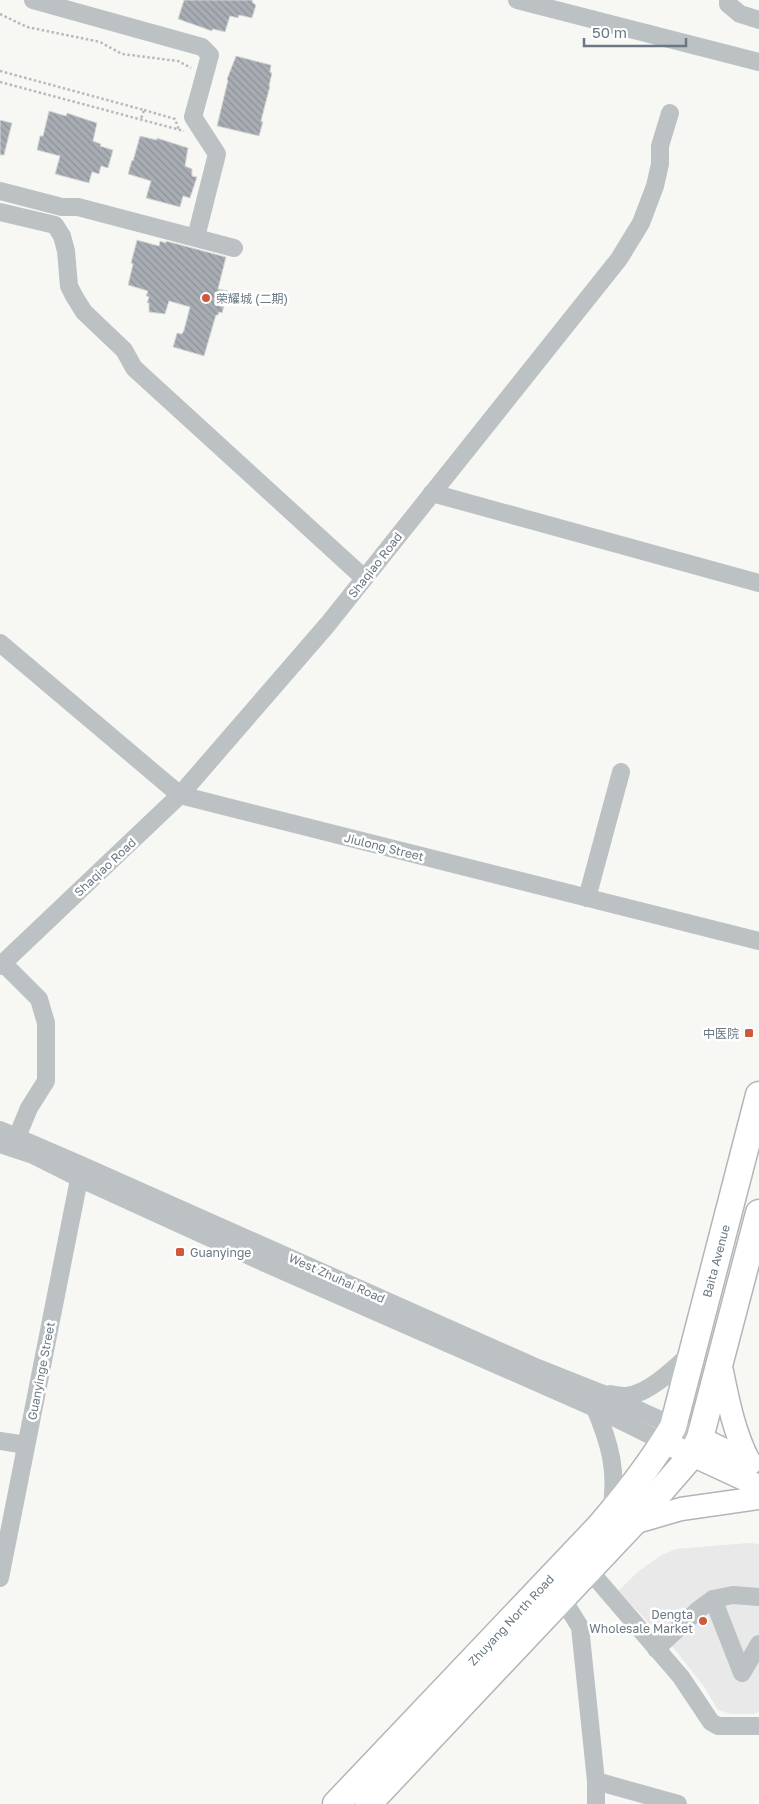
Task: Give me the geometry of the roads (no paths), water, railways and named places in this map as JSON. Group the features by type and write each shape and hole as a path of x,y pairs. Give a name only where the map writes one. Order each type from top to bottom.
{"highway":[{"name":"Baita Avenue","path":"669,1434 759,1095"},
{"path":"696,1446 759,1213"},
{"name":"Zhuyang North Road","path":"368,1804 589,1570 622,1518 669,1434"},
{"name":"Zhuyang North Road","path":"336,1804 696,1446"}],"main road":[{"path":"720,1361 740,1444 754,1464"},
{"path":"669,1434 696,1446 754,1464"},
{"path":"696,1446 759,1486"},
{"path":"622,1518 713,1503 759,1498"}],"street":[{"path":"33,0 202,47 210,55 193,117 217,154 196,237"},
{"path":"517,0 759,62"},
{"path":"728,0 728,4 740,14 759,20"},
{"name":"Shaqiao Road","path":"1,964 180,795 328,624 619,259 641,223 655,186 660,164 660,146 670,113"},
{"path":"0,191 62,207 78,206 234,248"},
{"path":"0,212 55,225 62,236 66,251 69,286 84,312 124,350 134,368 364,578"},
{"path":"432,493 759,584"},
{"path":"0,643 180,795"},
{"path":"587,898 621,772"},
{"name":"Jiulong Street","path":"180,795 759,942"},
{"path":"1,964 39,999 46,1023 46,1081 29,1108 18,1137"},
{"name":"West Zhuhai Road","path":"0,1130 18,1137 80,1171 533,1366 669,1434"},
{"name":"West Zhuhai Road","path":"0,1144 80,1171"},
{"name":"Guanyinge Street","path":"0,1578 80,1171"},
{"path":"622,1518 615,1490 614,1466 598,1400 627,1396 645,1389 667,1374 692,1352"},
{"path":"0,1441 26,1445"},
{"path":"589,1570 680,1677 711,1722 718,1726 759,1726"},
{"path":"656,1649 691,1616 713,1599 733,1595 759,1597"},
{"path":"562,1598 580,1627 596,1781 596,1804"},
{"path":"713,1599 742,1673 759,1644"},
{"path":"596,1781 678,1804"}],"place":[{"name":"荣耀城 (二期)","path":"206,298"},
{"name":"中医院","path":"749,1033"},
{"name":"Guanyinge","path":"180,1252"},
{"name":"Dengta Wholesale Market","path":"703,1621"}]}
